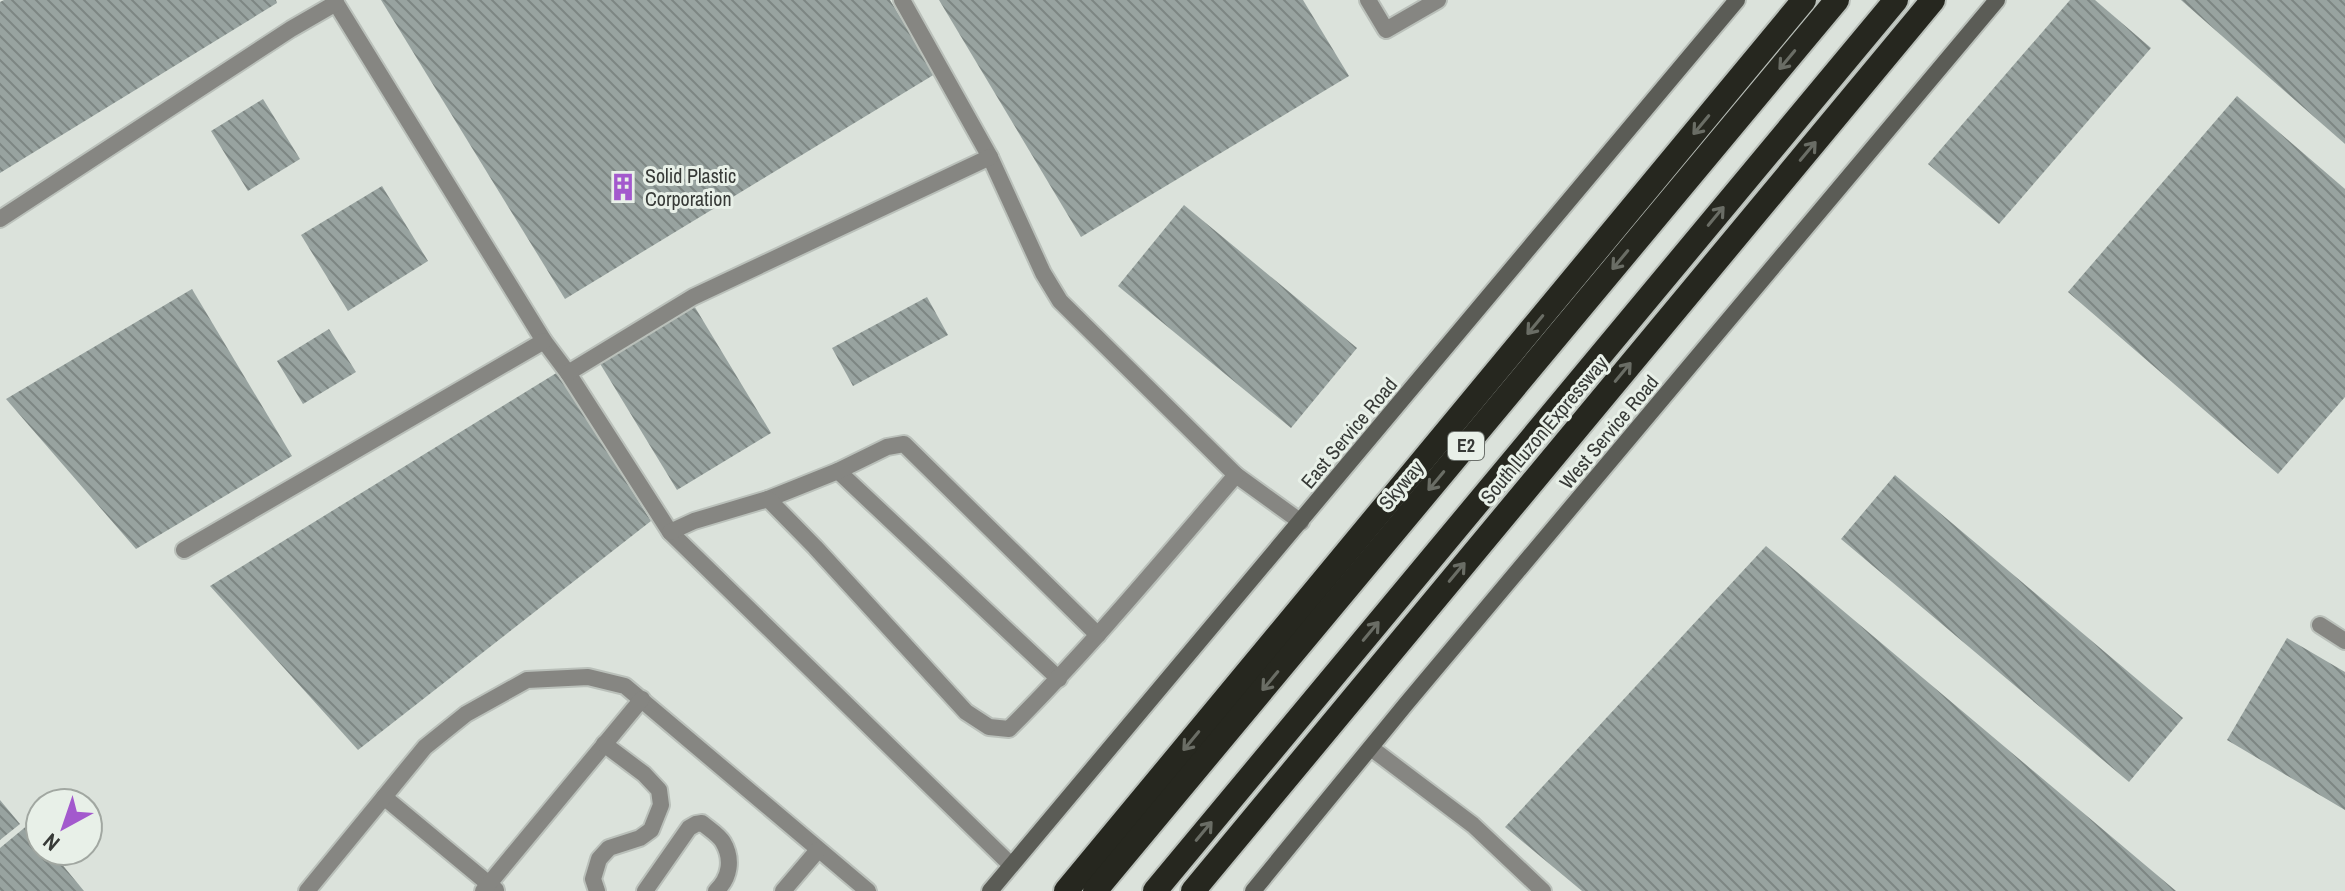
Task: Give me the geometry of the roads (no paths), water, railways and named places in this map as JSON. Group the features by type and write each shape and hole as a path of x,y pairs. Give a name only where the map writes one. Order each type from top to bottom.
{"highway":[{"name":"E2","path":"1066,891 1804,0"},
{"name":"Skyway","path":"1095,891 1837,0"},
{"name":"E2","path":"1155,891 1896,0"},
{"name":"South Luzon Expressway","path":"1193,891 1933,0"}],"main road":[{"name":"East Service Road","path":"990,891 1737,0"},
{"name":"West Service Road","path":"1253,891 1997,0"}],"lane":[{"path":"902,0 990,157 1043,273 1060,301 1236,475 1301,522"},
{"path":"1368,0 1386,30 1438,0"},
{"path":"0,219 335,1 544,341 568,373 670,532 1011,865"},
{"path":"568,373 693,297 990,157"},
{"path":"184,550 544,341"},
{"path":"670,532 694,521 768,499 887,447 904,444 1098,635"},
{"path":"838,471 1059,679"},
{"path":"768,499 966,712 989,727 1009,729 1059,679 1236,475"},
{"path":"2320,625 2345,641"},
{"path":"307,891 425,747 466,714 527,680 588,677 625,686 642,699 866,890"},
{"path":"384,797 490,889 642,699"},
{"path":"597,891 593,879 599,859 609,848 640,838 651,830 661,805 659,790 644,774 604,744"},
{"path":"1371,748 1473,825 1543,891"},
{"path":"645,891 689,828 702,823 722,840 730,862 726,882 716,891"},
{"path":"783,891 818,850"}],"place":[{"name":"Solid Plastic Corporation","path":"623,187"}]}
